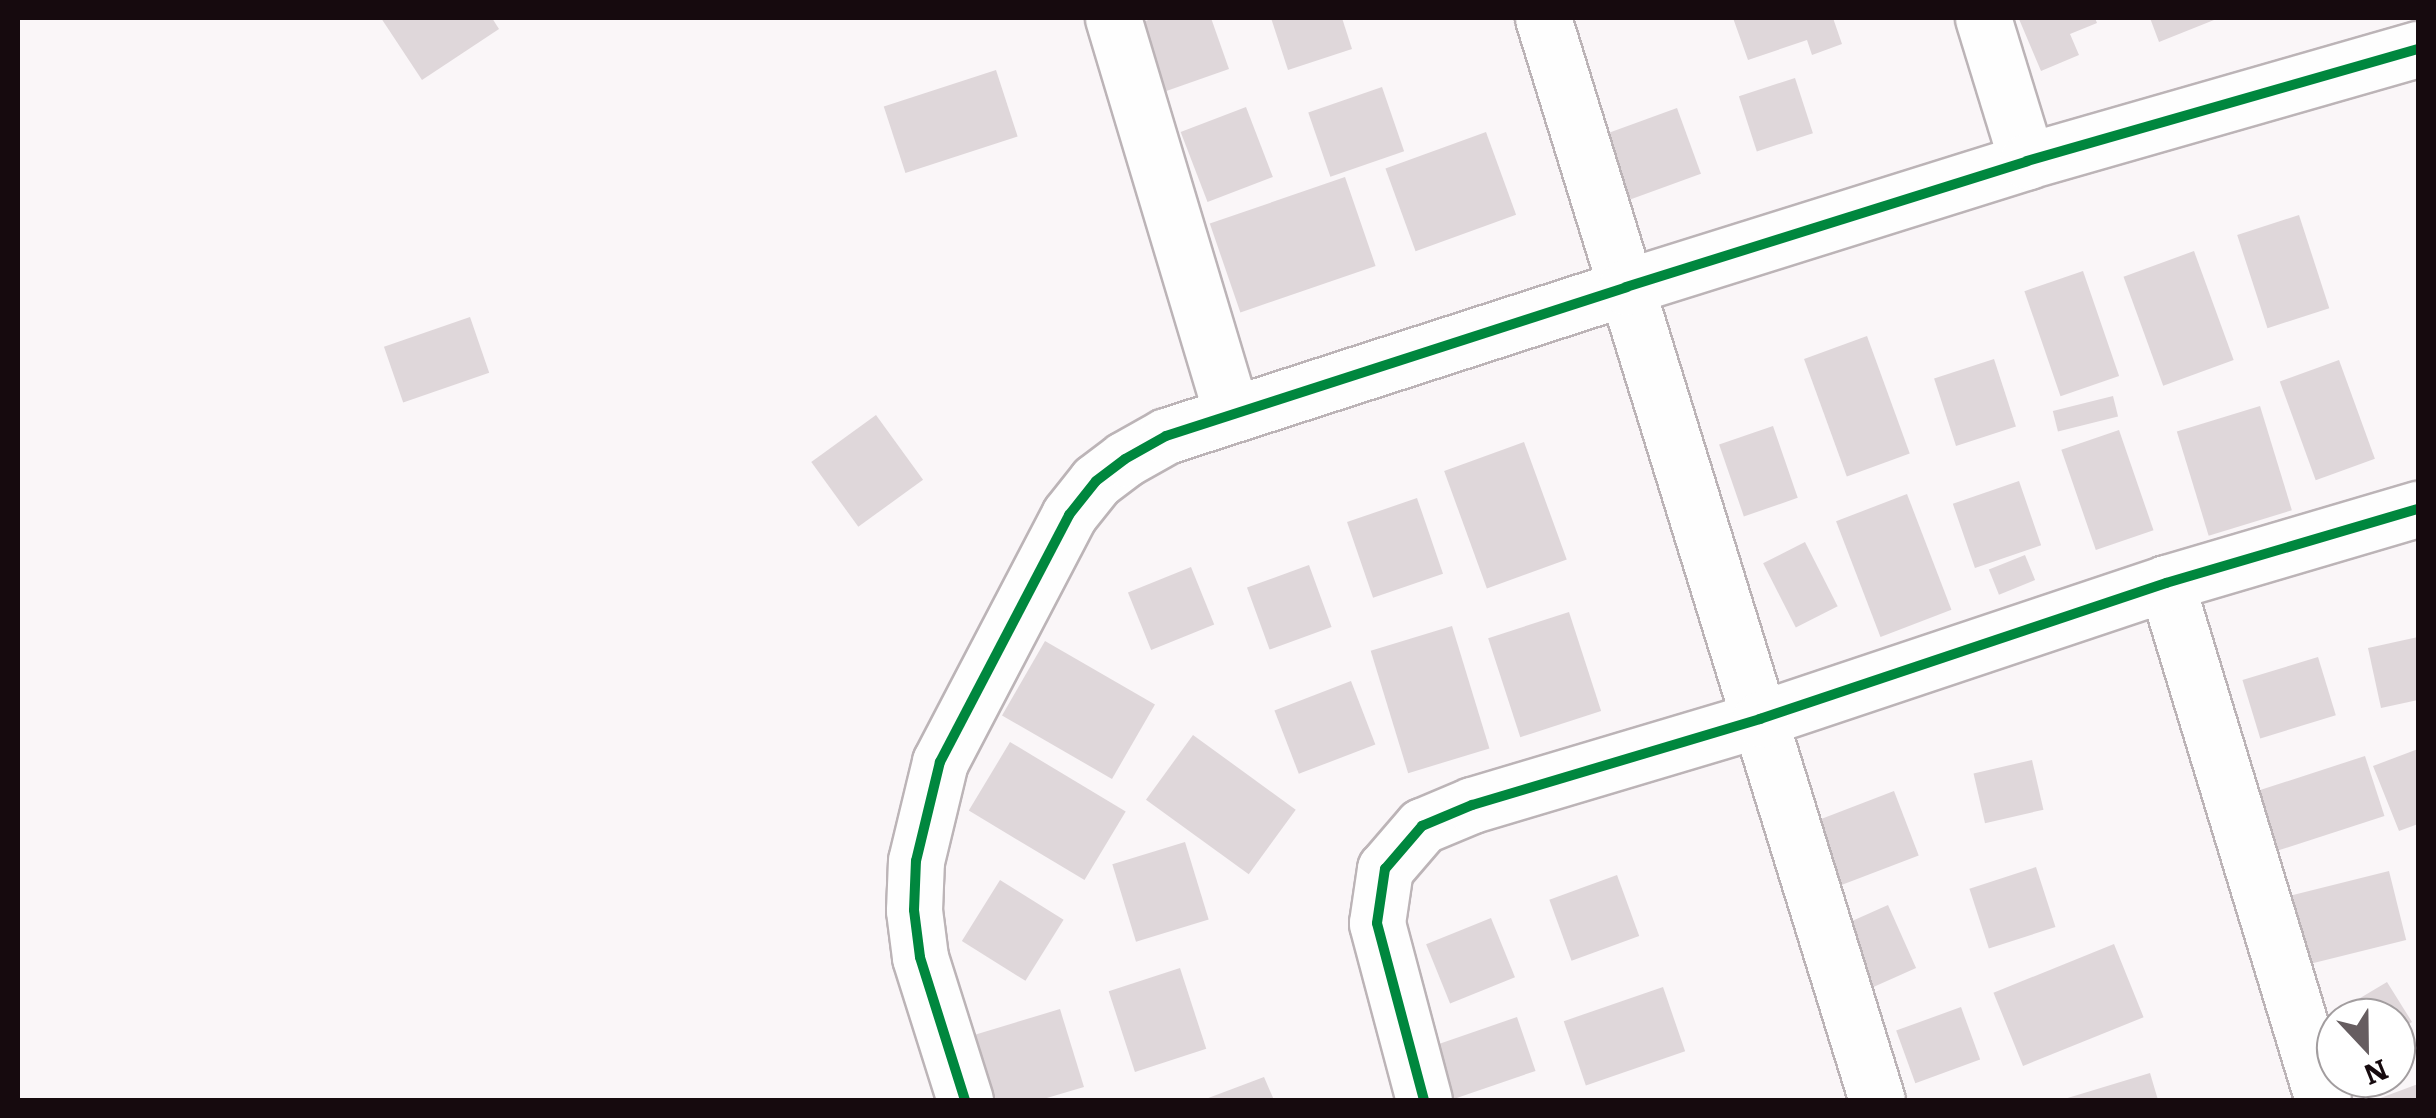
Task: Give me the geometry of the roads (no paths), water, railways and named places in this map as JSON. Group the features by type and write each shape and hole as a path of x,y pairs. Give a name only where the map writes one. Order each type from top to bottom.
{"street":[{"path":"1113,18 1232,414"},
{"path":"1543,18 1877,1100"},
{"path":"1983,18 2027,161"},
{"path":"965,1100 920,957 914,910 916,861 940,762 1069,515 1096,482 1166,436 1232,414 2027,161 2418,50"},
{"path":"1424,1100 1377,923 1385,869 1422,826 1472,806 1760,719 2166,583 2418,509"},
{"path":"2166,583 2323,1100"}]}
